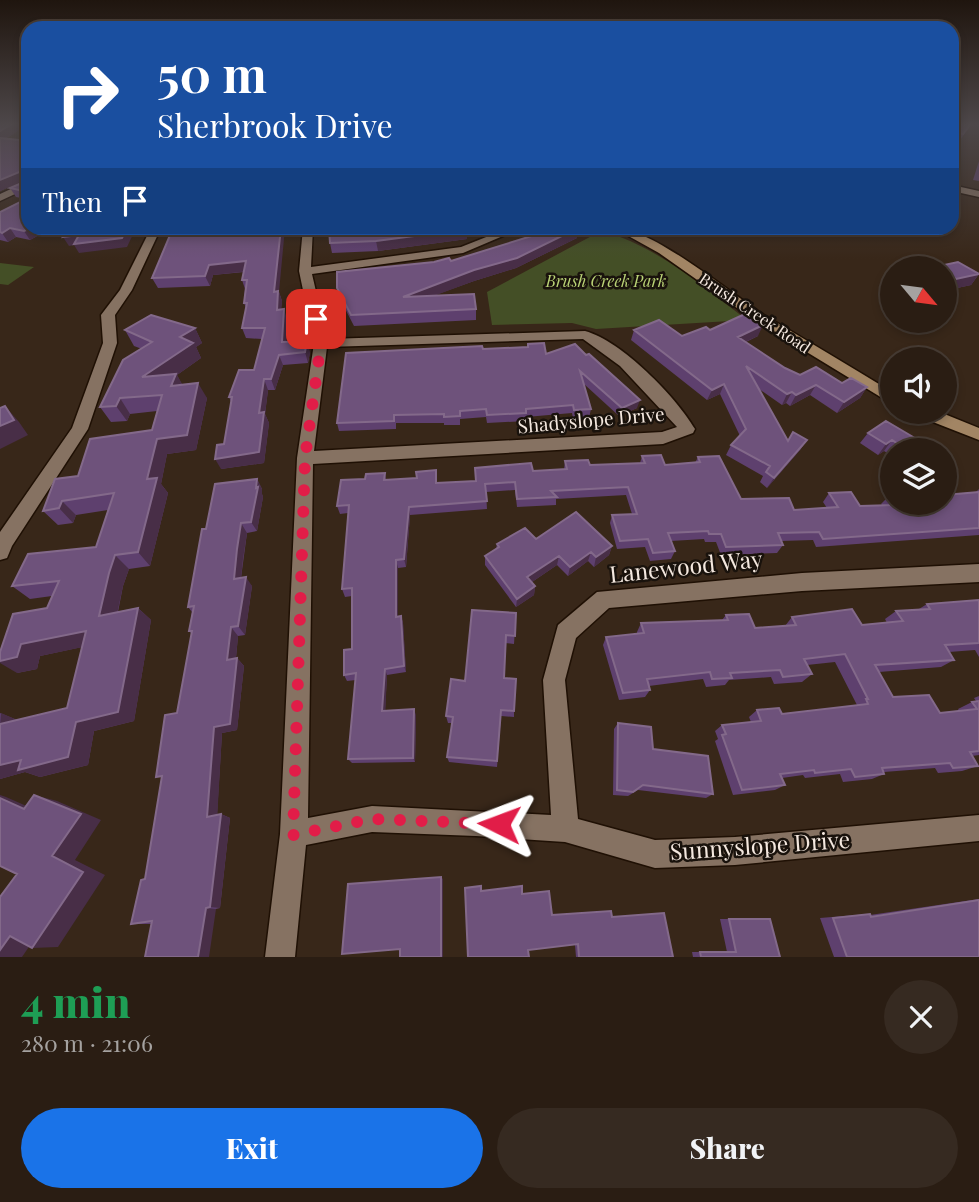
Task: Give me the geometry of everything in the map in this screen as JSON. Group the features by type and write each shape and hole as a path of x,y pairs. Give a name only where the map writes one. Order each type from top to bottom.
{"street":[{"path":"0,198 21,188"},
{"path":"959,190 979,194"},
{"path":"1,546 80,429 110,343 108,315 126,290 153,235"},
{"path":"279,957 293,835 305,458 321,343 305,271 308,235"},
{"path":"305,271 463,250 500,235"},
{"name":"Brush Creek Road","path":"632,235 663,251 759,317 880,392"},
{"name":"Shadyslope Drive","path":"305,458 663,438 687,429 676,413 606,345 585,335 321,343"},
{"path":"954,424 979,434"},
{"name":"Lanewood Way","path":"565,829 554,680 566,632 604,599 802,582 979,573"},
{"name":"Sunnyslope Drive","path":"293,835 372,819 565,829 655,854 734,851 979,828"}],"green space":[{"name":"Brush Creek Park","path":"594,235 614,235 660,256 747,320 596,329 572,323 492,325 487,292"},
{"path":"0,263 34,267 8,285 0,284"}],"building":[{"path":"0,170 21,170 21,171 0,180"},
{"path":"21,183 21,190 10,188"},
{"path":"21,202 21,230 10,228 0,232 0,212"},
{"path":"79,235 124,235 122,238 74,244"},
{"path":"170,235 280,235 274,292 278,291 277,310 284,309 282,342 307,341 305,352 279,355 271,379 264,379 259,413 264,412 259,452 215,459 217,445 224,444 232,397 229,397 239,370 254,370 265,328 242,328 247,303 244,303 247,280 242,280 246,261 209,265 205,276 152,278"},
{"path":"329,235 422,235 376,241 330,243"},
{"path":"535,235 564,235 517,258 474,270 403,297 474,294 476,309 351,315 337,288 337,272 434,262 449,258 451,261"},
{"path":"958,262 979,274 957,279"},
{"path":"745,314 763,325 738,337 785,368 800,375 816,367 842,383 851,378 867,387 844,402 816,385 796,395 792,392 787,394 746,366 788,441 793,432 807,440 774,478 766,472 770,466 731,445 746,429 724,384 712,390 634,330 659,320 682,336 706,327 710,330"},
{"path":"151,315 195,328 180,337 193,343 142,377 176,374 171,386 198,383 187,435 157,439 147,479 157,478 138,552 115,555 109,573 99,616 138,608 118,712 76,722 68,757 18,770 21,760 0,765 0,724 67,708 86,631 21,644 17,657 0,661 0,652 13,614 47,608 59,581 12,586 28,554 96,547 114,493 62,501 59,508 43,511 55,479 78,476 90,439 152,430 162,395 120,398 116,406 100,407 123,360 152,342 125,330"},
{"path":"544,343 546,354 575,344 640,400 622,408 580,371 591,409 574,410 573,405 526,409 526,413 487,415 486,409 460,411 460,416 394,415 394,421 337,423 346,353 482,346 483,349 528,347 528,344"},
{"path":"5,406 14,420 0,426 0,408"},
{"path":"882,424 891,424 915,438 880,438 880,440 868,433"},
{"path":"661,455 665,465 700,462 698,457 719,456 741,499 789,498 794,510 838,507 829,493 851,492 860,506 880,505 880,515 957,515 957,494 979,492 979,528 823,539 819,532 778,533 783,545 726,547 721,534 709,534 708,531 668,533 675,551 653,553 648,539 620,541 612,515 637,514 628,487 551,491 557,497 517,499 515,482 485,484 487,501 409,507 404,559 396,560 396,617 401,616 404,666 385,669 382,711 414,709 413,758 348,759 356,673 344,675 344,650 352,649 352,588 342,589 349,505 337,506 341,480 365,479 366,474 385,473 384,480 417,478 416,472 436,470 436,483 476,481 475,468 531,463 533,471 567,469 565,461 588,460 590,465 645,463 642,456"},
{"path":"257,479 251,522 241,523 237,549 234,579 246,577 238,626 231,627 227,660 237,658 230,724 214,727 207,817 221,814 210,907 206,908 198,957 145,957 152,921 131,924 141,880 145,879 162,776 156,777 165,715 177,713 192,631 189,631 194,606 188,607 202,529 206,529 215,484"},
{"path":"576,512 612,546 596,557 591,552 570,567 559,556 527,577 535,586 517,599 485,556 499,547 497,544 525,528 536,539"},
{"path":"979,600 979,643 945,645 954,660 875,665 893,697 929,695 940,713 977,709 972,702 979,701 979,751 970,752 978,766 953,768 950,763 882,768 884,774 855,777 851,769 815,773 814,770 780,774 785,785 742,790 722,735 726,734 722,725 761,721 757,710 779,708 782,714 868,704 845,654 804,659 812,674 783,677 780,670 730,673 732,678 712,679 710,672 647,679 650,690 623,693 606,637 644,633 641,623 728,620 726,615 749,614 755,628 796,625 792,617 852,609 862,625 903,621 896,611 930,609 927,604"},
{"path":"472,610 516,613 515,636 506,635 504,678 516,679 514,711 501,710 497,761 447,757 453,717 446,716 451,679 465,681"},
{"path":"618,723 651,727 653,749 708,756 713,794 643,785 633,792 617,790"},
{"path":"34,795 81,814 52,856 83,872 32,948 10,936 0,950 0,897 17,874 0,866 0,798 24,809"},
{"path":"441,877 441,957 400,957 400,949 342,954 348,884"},
{"path":"481,886 481,891 522,886 522,894 549,891 552,915 611,911 612,917 664,913 673,957 579,957 578,944 528,950 529,957 468,957 465,888"},
{"path":"979,900 979,957 847,957 833,918 870,914 871,917"},
{"path":"729,919 770,919 780,957 701,957 700,952 736,952"}],"route":[{"path":"316,319 321,343 305,458 293,835 372,819 499,824"}]}
